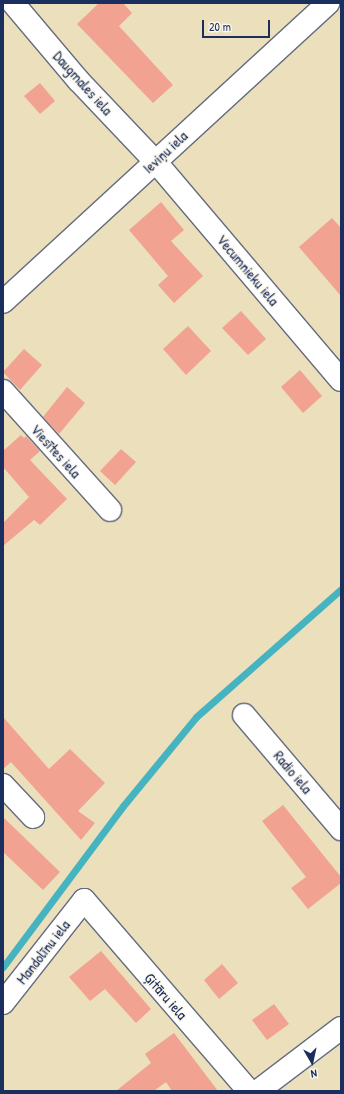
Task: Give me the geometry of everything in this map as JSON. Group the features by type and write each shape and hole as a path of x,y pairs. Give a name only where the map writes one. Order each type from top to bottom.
{"street":[{"name":"Daugmales iela","path":"13,3 78,80 155,161"},
{"name":"Ieviņu iela","path":"3,302 328,3"},
{"name":"Vecumnieku iela","path":"155,161 341,380"},
{"name":"Viesītes iela","path":"3,391 110,510"},
{"name":"Radio iela","path":"244,715 341,829"},
{"path":"3,785 33,817"},
{"name":"Mandolīnu iela","path":"3,1003 84,900"},
{"name":"Ģitāru iela","path":"84,900 249,1091"},
{"path":"258,1091 341,1028"}],"building":[{"path":"99,3 123,3 132,13 119,26 173,85 153,103 77,24"},
{"path":"40,83 55,101 40,114 24,96"},
{"path":"161,202 184,230 171,241 203,276 174,303 158,285 168,276 129,230"},
{"path":"332,218 341,228 341,296 299,247"},
{"path":"241,311 266,339 248,355 222,328"},
{"path":"188,326 211,351 186,375 163,349"},
{"path":"24,349 42,365 20,390 3,372"},
{"path":"300,370 322,396 303,413 281,387"},
{"path":"67,387 85,403 59,434 43,417"},
{"path":"21,435 24,438 26,436 40,451 30,460 67,499 40,525 34,520 3,546 3,523 29,497 3,467 3,451"},
{"path":"121,449 136,462 115,485 100,471"},
{"path":"3,717 49,769 70,749 105,783 78,811 95,823 81,840 11,762 3,769"},
{"path":"283,805 341,877 341,883 308,909 291,888 306,877 262,821"},
{"path":"3,817 60,872 43,890 3,852"},
{"path":"101,951 151,1009 136,1023 105,989 90,1001 69,977"},
{"path":"222,964 238,983 219,999 204,980"},
{"path":"274,1004 289,1024 267,1040 252,1020"},
{"path":"174,1033 218,1091 172,1091 166,1082 154,1091 116,1091 151,1063 145,1054"}],"waterway":[{"path":"3,967 123,806 196,717 341,589"}]}
